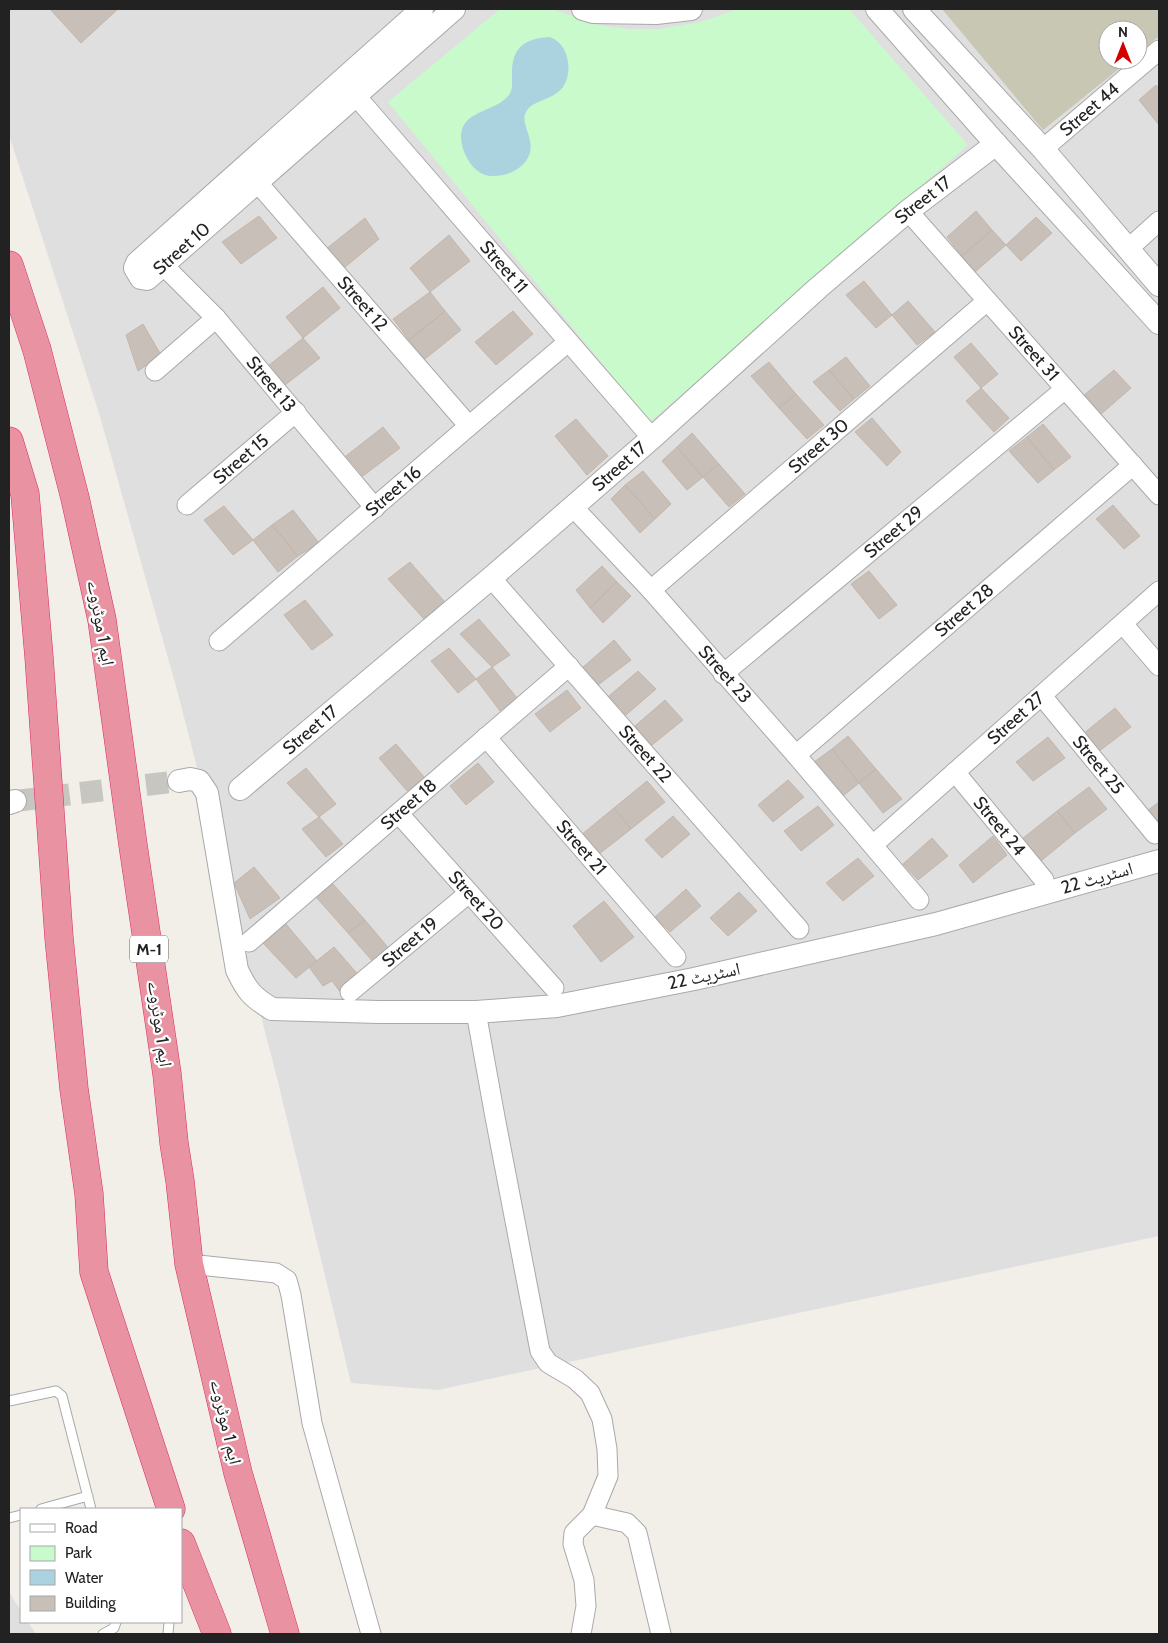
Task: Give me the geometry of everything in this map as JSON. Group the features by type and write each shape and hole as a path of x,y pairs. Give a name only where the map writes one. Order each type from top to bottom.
{"highway":[{"name":"ایم 1 موٹروے","path":"9,265 37,350 75,498 102,620 167,1074 189,1264 238,1473 285,1634"},
{"path":"9,441 24,494 40,667 59,938 74,1089 89,1194 94,1272 171,1508"},
{"path":"184,1559 216,1634"}],"street":[{"name":"Street 10","path":"422,9 137,263 135,268 141,278 147,279 454,9"},
{"path":"583,9 593,12 656,13 691,9"},
{"path":"877,9 996,144 1159,323"},
{"path":"914,9 1043,149 1159,286"},
{"name":"Street 44","path":"1043,149 1159,50"},
{"name":"Street 11","path":"356,96 652,438"},
{"name":"Street 17","path":"240,789 492,578 652,438 818,288 908,211 996,144"},
{"name":"Street 12","path":"257,182 469,426"},
{"name":"Street 31","path":"908,211 1159,495"},
{"path":"1128,249 1159,221"},
{"name":"Street 13","path":"163,265 216,318 375,508"},
{"name":"Street 30","path":"651,590 987,301"},
{"path":"155,371 216,318"},
{"name":"Street 16","path":"219,641 568,342"},
{"name":"Street 29","path":"724,674 1065,388"},
{"name":"Street 15","path":"187,505 296,412"},
{"name":"Street 28","path":"796,755 1133,464"},
{"name":"Street 23","path":"573,507 651,590 796,755 918,900"},
{"name":"Street 22","path":"492,578 799,929"},
{"name":"Street 27","path":"873,845 1159,591"},
{"path":"1123,624 1159,666"},
{"name":"Street 18","path":"248,942 569,666"},
{"name":"Street 25","path":"1042,696 1155,834"},
{"name":"Street 21","path":"486,738 676,957"},
{"name":"Street 24","path":"955,772 1044,880"},
{"name":"اسٹریٹ 22","path":"179,781 190,779 199,781 207,793 236,970 245,988 259,1001 272,1009 476,1012 557,1006 694,979 936,924 1159,861"},
{"name":"Street 20","path":"399,814 554,988"},
{"name":"Street 19","path":"350,992 469,893"},
{"path":"476,1012 540,1351 548,1363 575,1378 590,1393 602,1419 607,1448 608,1476 592,1514 574,1533 573,1544 585,1589 586,1606 581,1634"},
{"path":"189,1264 276,1273 287,1280 312,1423 371,1634"},
{"path":"592,1514 627,1523 637,1533 660,1634"}],"lane":[{"path":"9,1401 56,1391 62,1396 91,1508"},
{"path":"45,1508 88,1496"},
{"path":"103,1634 114,1628 116,1623"}],"shaded area":[{"path":"9,9 1159,9 1159,1236 438,1390 351,1383 278,1082 177,690 99,413 9,135"},
{"path":"942,9 1159,9 1159,36 1148,45 1148,20 1098,20 1098,70 1118,70 1043,130"},
{"path":"9,1592 20,1609 20,1623 29,1623 36,1634 9,1634"}],"green space":[{"path":"500,9 552,9 598,25 628,29 659,29 701,22 737,9 849,9 968,145 650,422 388,102"}],"water":[{"path":"549,37 561,45 567,58 568,73 563,87 554,95 533,105 526,112 525,122 531,149 525,162 507,174 489,176 482,174 472,166 462,146 461,135 463,127 473,116 502,101 510,94 513,60 520,48 531,40"}],"building":[{"path":"50,9 118,9 81,43"},
{"path":"1156,85 1159,89 1159,125 1139,100"},
{"path":"976,211 992,230 962,256 947,237"},
{"path":"259,216 277,238 241,264 222,242"},
{"path":"1036,217 1052,233 1021,261 1006,245"},
{"path":"365,218 379,239 344,268 326,249"},
{"path":"992,230 1006,245 975,272 962,256"},
{"path":"449,235 470,261 430,292 410,268"},
{"path":"864,281 892,315 876,328 846,295"},
{"path":"323,287 340,308 303,338 286,317"},
{"path":"430,292 445,311 409,340 393,319"},
{"path":"908,301 935,332 917,345 892,315"},
{"path":"445,311 461,330 425,359 409,340"},
{"path":"513,311 533,334 496,365 475,342"},
{"path":"143,324 161,355 138,371 126,335"},
{"path":"303,338 320,358 285,385 268,366"},
{"path":"971,343 998,374 981,388 954,357"},
{"path":"846,357 870,386 854,399 829,370"},
{"path":"769,362 796,394 779,408 751,376"},
{"path":"829,370 854,399 840,411 813,382"},
{"path":"1114,370 1131,388 1100,415 1083,396"},
{"path":"981,388 1009,418 994,432 966,401"},
{"path":"796,394 824,425 807,439 779,408"},
{"path":"872,418 901,452 887,466 855,432"},
{"path":"576,419 608,456 587,475 555,436"},
{"path":"1043,424 1071,457 1054,470 1027,437"},
{"path":"383,427 400,448 363,476 346,456"},
{"path":"692,433 719,464 703,477 677,447"},
{"path":"1027,437 1054,470 1038,483 1009,451"},
{"path":"677,447 703,477 687,490 662,461"},
{"path":"719,464 745,494 729,507 703,477"},
{"path":"643,471 671,504 655,519 625,485"},
{"path":"625,485 655,519 640,533 611,499"},
{"path":"1113,505 1140,536 1124,549 1096,519"},
{"path":"224,506 253,540 233,555 204,520"},
{"path":"293,510 319,543 298,556 272,525"},
{"path":"272,525 298,556 278,572 253,540"},
{"path":"410,562 444,601 424,619 388,579"},
{"path":"602,566 617,582 590,608 576,590"},
{"path":"869,571 897,605 879,619 851,584"},
{"path":"617,582 631,596 603,623 590,608"},
{"path":"305,600 333,635 312,650 284,615"},
{"path":"479,619 510,655 492,667 460,634"},
{"path":"614,640 631,660 598,685 582,668"},
{"path":"449,648 476,679 458,693 431,661"},
{"path":"492,667 517,698 500,711 476,679"},
{"path":"638,671 656,689 626,715 609,696"},
{"path":"567,690 581,708 550,732 535,714"},
{"path":"665,700 683,720 652,745 635,726"},
{"path":"1115,708 1131,727 1098,752 1083,734"},
{"path":"848,736 876,769 859,783 832,749"},
{"path":"1048,737 1065,758 1033,781 1016,762"},
{"path":"396,744 425,778 407,791 379,758"},
{"path":"832,749 859,783 843,796 814,762"},
{"path":"478,763 494,782 466,805 450,786"},
{"path":"306,768 336,804 319,817 287,783"},
{"path":"876,769 902,799 883,813 859,783"},
{"path":"788,780 804,797 773,822 758,805"},
{"path":"647,781 665,802 631,829 614,808"},
{"path":"1089,787 1107,809 1075,833 1057,811"},
{"path":"1159,802 1159,825 1147,811"},
{"path":"818,806 834,825 801,851 784,831"},
{"path":"614,808 631,829 598,855 581,835"},
{"path":"1057,811 1075,833 1041,861 1022,839"},
{"path":"673,816 690,834 662,858 645,840"},
{"path":"319,817 343,844 326,857 302,829"},
{"path":"993,836 1007,855 973,883 959,865"},
{"path":"932,838 948,856 918,880 903,864"},
{"path":"858,858 874,876 843,901 826,883"},
{"path":"254,867 280,898 250,919 234,883"},
{"path":"333,884 365,920 348,933 316,897"},
{"path":"686,889 701,906 670,932 655,917"},
{"path":"739,892 757,911 728,936 710,918"},
{"path":"604,901 634,937 601,962 573,926"},
{"path":"365,920 391,951 374,963 348,933"},
{"path":"286,924 317,961 296,978 262,942"},
{"path":"334,947 361,978 341,993 332,981 323,986 309,967"}],"tunnel":[{"path":"15,801 179,781"}]}
